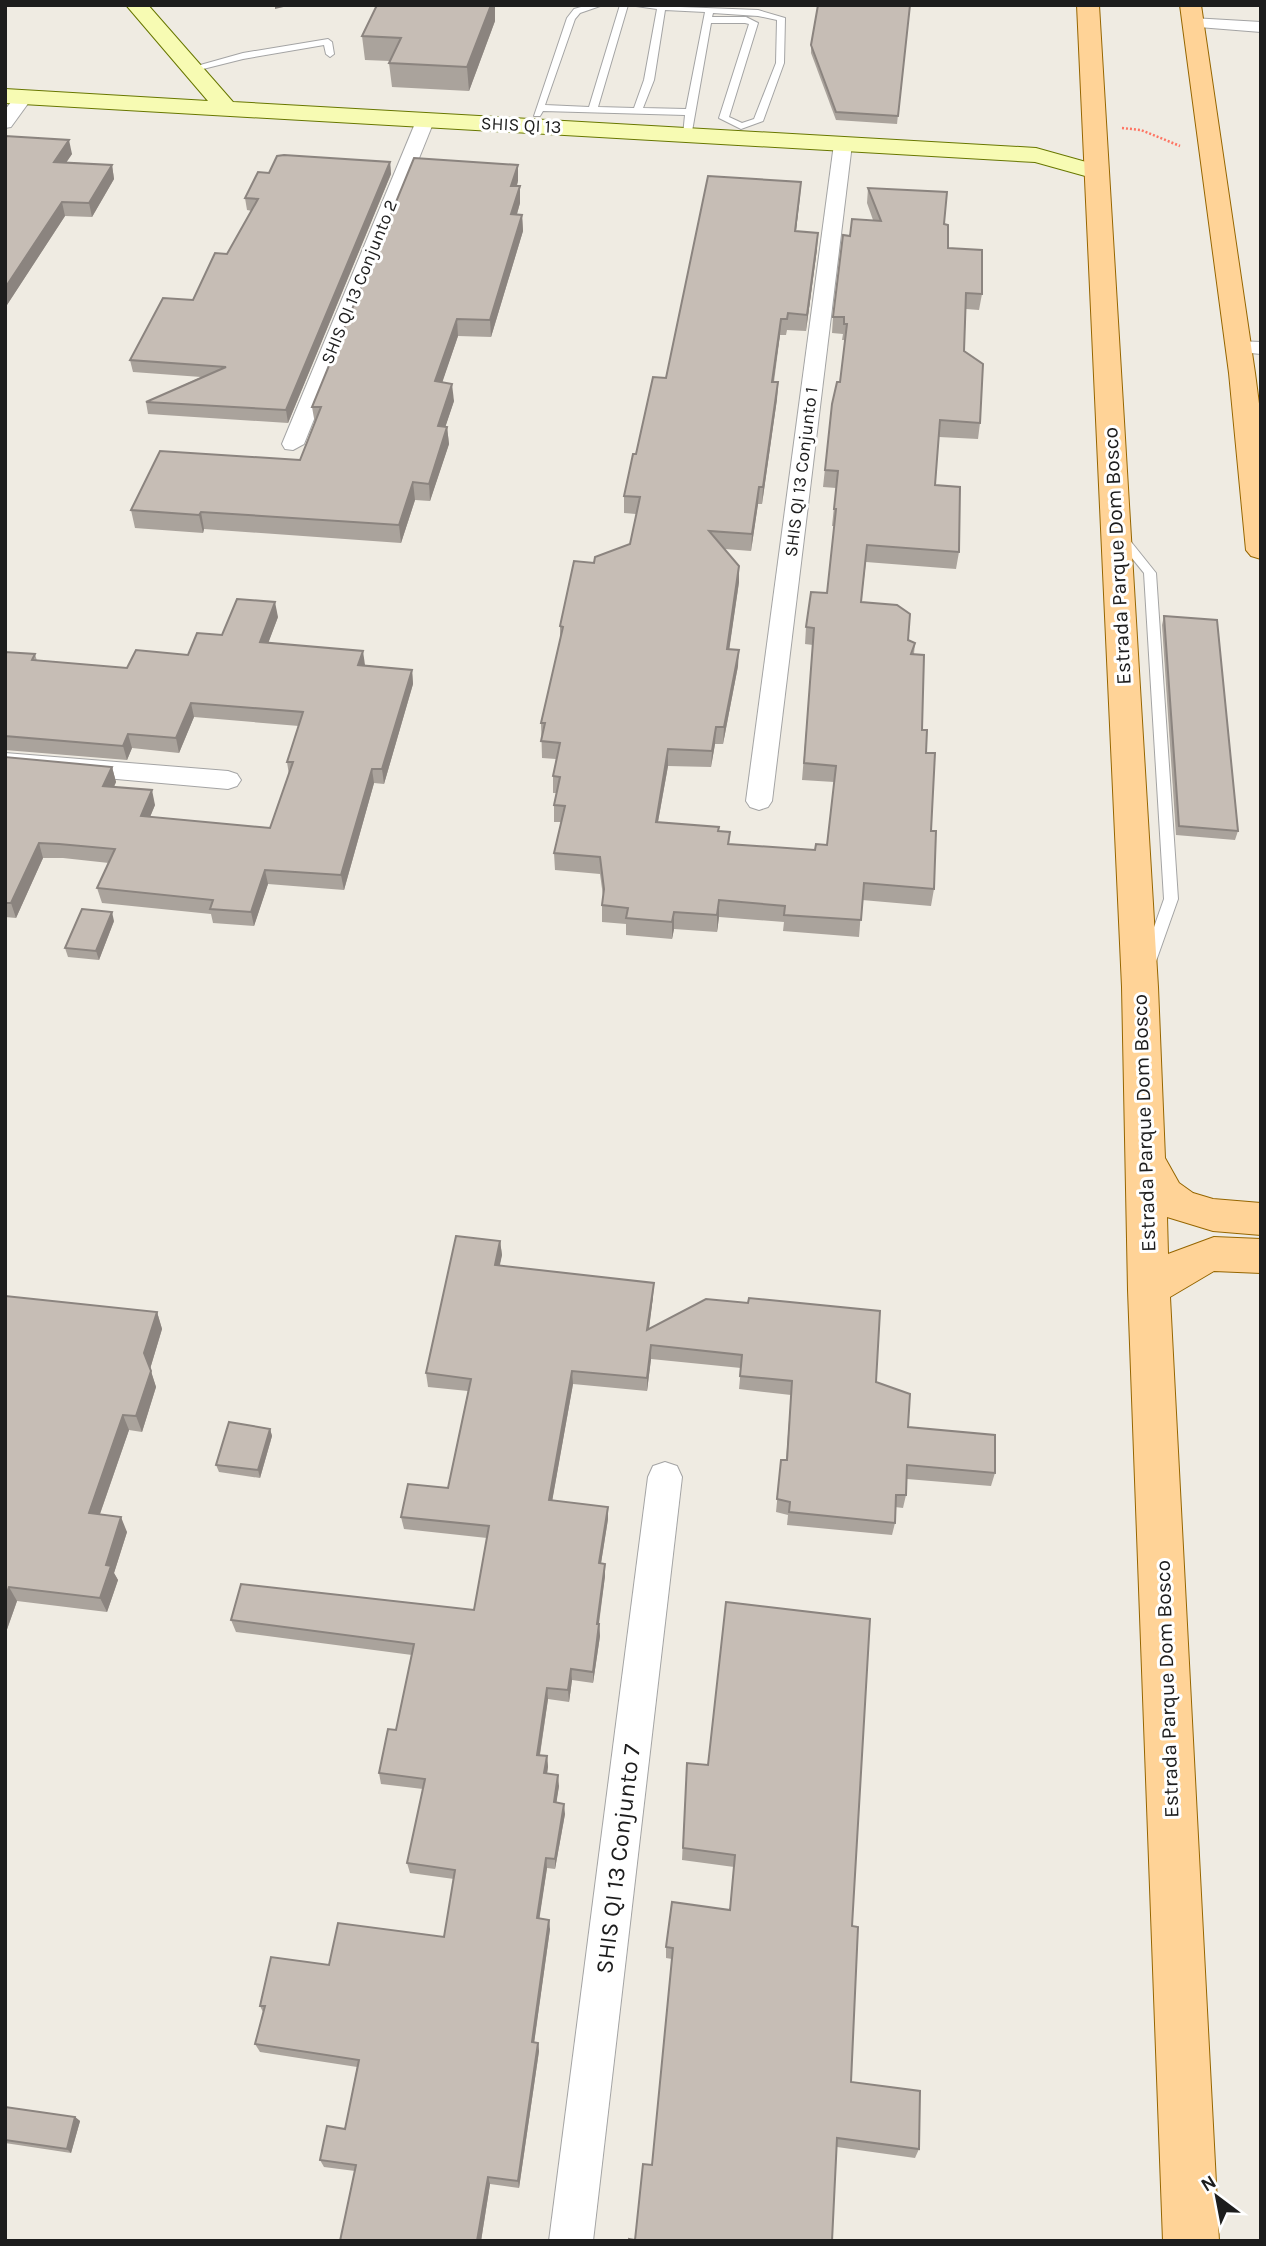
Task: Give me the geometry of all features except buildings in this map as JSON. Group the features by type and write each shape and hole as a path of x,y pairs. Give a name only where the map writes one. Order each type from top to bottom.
{"main road":[{"name":"Estrada Parque Dom Bosco","path":"1088,5 1140,987 1149,1290 1191,2241"},
{"path":"1191,14 1210,150 1247,356 1261,550"},
{"path":"1146,1160 1168,1197 1188,1208 1222,1217 1261,1219"},
{"path":"1149,1290 1185,1262 1215,1252 1243,1252 1261,1256"}],"street":[{"path":"136,5 227,109"},
{"path":"1191,14 1261,27"},
{"path":"5,123 14,97"},
{"name":"SHIS QI 13","path":"14,97 425,121 536,116 688,135 1036,155 1095,147"},
{"name":"SHIS QI 13 Conjunto 2","path":"293,444 425,121"},
{"name":"SHIS QI 13 Conjunto 1","path":"759,801 843,144"},
{"path":"1247,356 1261,416"},
{"path":"5,761 228,780"},
{"name":"SHIS QI 13 Conjunto 7","path":"571,2241 665,1477"}],"lane":[{"path":"599,5 577,11 571,18 536,116 593,108 690,112"},
{"path":"593,108 624,5"},
{"path":"633,5 754,23 724,118 741,125 758,121 780,63 784,21 769,14 708,16"},
{"path":"638,109 649,80 661,8"},
{"path":"688,135 708,16"},
{"path":"191,69 328,42 330,54"}],"path":[{"path":"1095,147 1141,130 1189,149 1210,150"}]}
